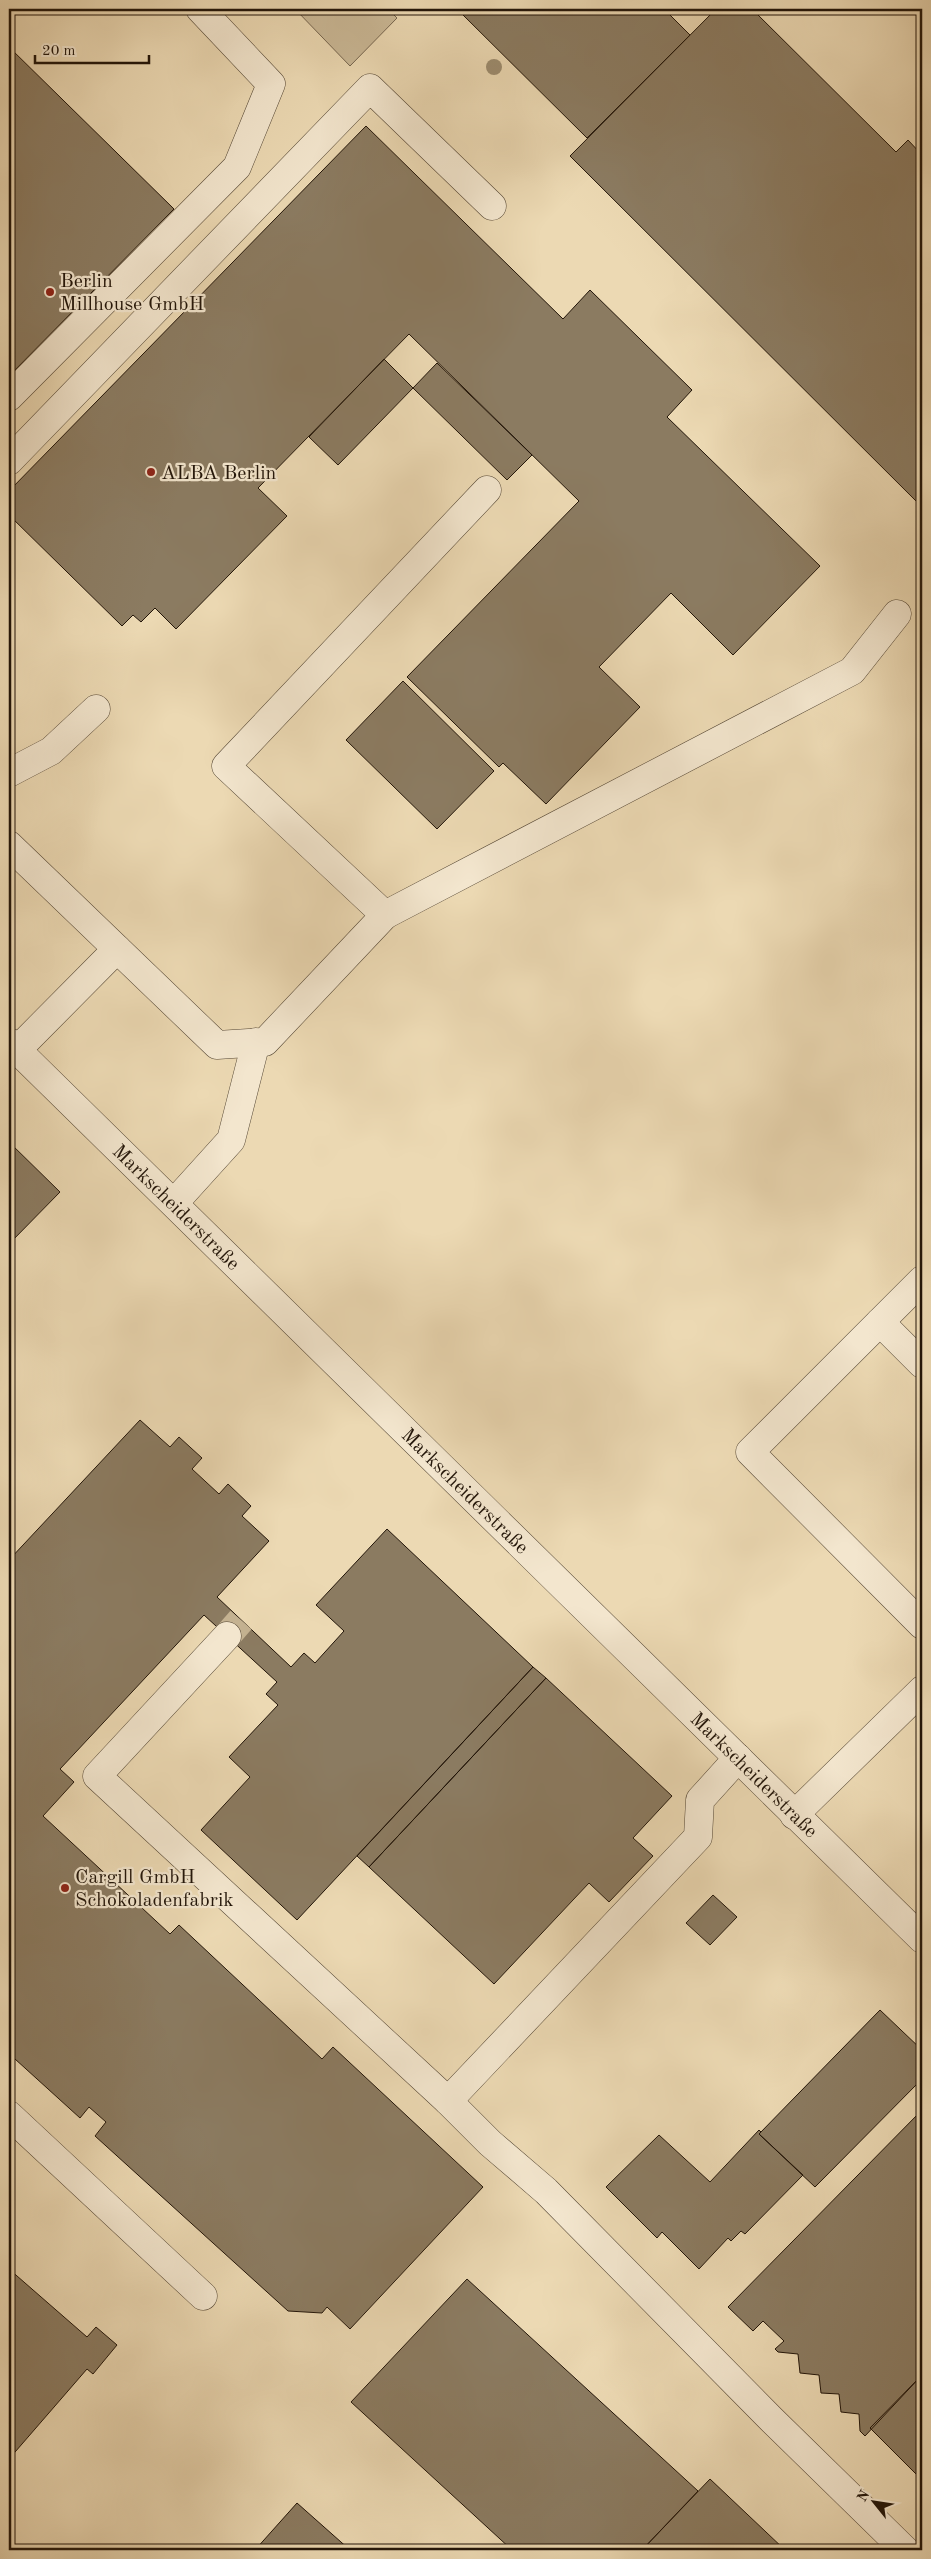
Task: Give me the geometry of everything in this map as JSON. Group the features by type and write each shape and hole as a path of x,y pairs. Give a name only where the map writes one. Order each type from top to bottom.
{"street":[{"path":"9,397 236,167 271,84 200,9"},
{"path":"9,461 370,88 492,206"},
{"path":"385,915 226,766 486,490"},
{"path":"9,845 217,1045 265,1042 385,915 852,671 897,614"},
{"path":"9,774 51,751 96,709"},
{"path":"13,1046 117,950"},
{"path":"174,1203 231,1140 256,1042"},
{"name":"Markscheiderstraße","path":"13,1046 922,1939"},
{"path":"922,1280 750,1452 922,1625"},
{"path":"880,1322 922,1364"},
{"path":"227,1636 96,1776 448,2100 490,2143 546,2191 771,2419 905,2550"},
{"path":"794,1815 922,1690"},
{"path":"448,2100 698,1837 700,1800 738,1758"},
{"path":"9,2115 203,2296"}],"shaded area":[{"path":"295,9 388,9 397,18 350,66"}],"building":[{"path":"469,9 664,9 690,35 587,138 463,15"},
{"path":"716,9 752,9 896,152 908,140 922,155 922,507 570,156"},
{"path":"914,9 922,9 922,19"},
{"name":"Berlin Millhouse GmbH","path":"9,47 174,209 9,376"},
{"name":"ALBA Berlin","path":"366,126 563,319 590,290 692,390 667,417 820,566 733,655 671,593 599,667 640,707 546,804 503,763 499,767 407,677 579,501 409,334 258,488 287,516 176,629 155,608 141,622 133,615 122,626 9,515 9,491"},
{"path":"384,359 413,388 338,465 309,437"},
{"path":"437,363 532,455 507,480 413,388"},
{"path":"403,681 494,771 437,829 346,740"},
{"path":"9,1142 60,1192 9,1244"},
{"name":"Cargill GmbH Schokoladenfabrik","path":"140,1420 170,1447 179,1437 202,1458 192,1469 219,1494 228,1484 251,1506 242,1516 269,1541 217,1597 291,1667 304,1653 315,1663 344,1631 316,1605 387,1529 533,1667 297,1920 201,1830 250,1777 229,1757 278,1705 266,1694 277,1682 204,1615 60,1769 74,1782 43,1816 170,1934 179,1925 322,2059 333,2047 483,2187 350,2329 327,2307 322,2313 288,2311 95,2136 106,2122 89,2107 80,2118 15,2059 9,2065 9,1560"},
{"path":"533,1667 546,1678 369,1867 357,1856"},
{"path":"546,1678 672,1796 633,1838 653,1856 609,1902 589,1883 494,1984 369,1867"},
{"path":"713,1895 737,1917 710,1945 686,1923"},
{"path":"880,2010 922,2050 922,2079 815,2187 759,2134"},
{"path":"922,2110 922,2375 865,2436 860,2431 859,2414 841,2412 839,2394 821,2393 819,2375 800,2373 798,2354 778,2352 775,2349 784,2341 763,2321 753,2331 728,2307"},
{"path":"759,2130 761,2132 759,2134 803,2175 745,2234 741,2231 731,2241 728,2238 699,2269 662,2232 657,2238 606,2187 659,2135 710,2182"},
{"path":"9,2269 87,2337 96,2327 117,2345 93,2374 87,2369 9,2459"},
{"path":"467,2279 698,2491 642,2550 512,2550 351,2402"},
{"path":"922,2375 922,2480 870,2428"},
{"path":"710,2479 785,2550 642,2550"},
{"path":"297,2503 350,2550 255,2550"}],"tunnel":[{"path":"227,1636 241,1620"}],"place":[{"name":"Berlin Millhouse GmbH","path":"50,292"},
{"name":"ALBA Berlin","path":"151,472"},
{"name":"Cargill GmbH Schokoladenfabrik","path":"65,1888"}]}
